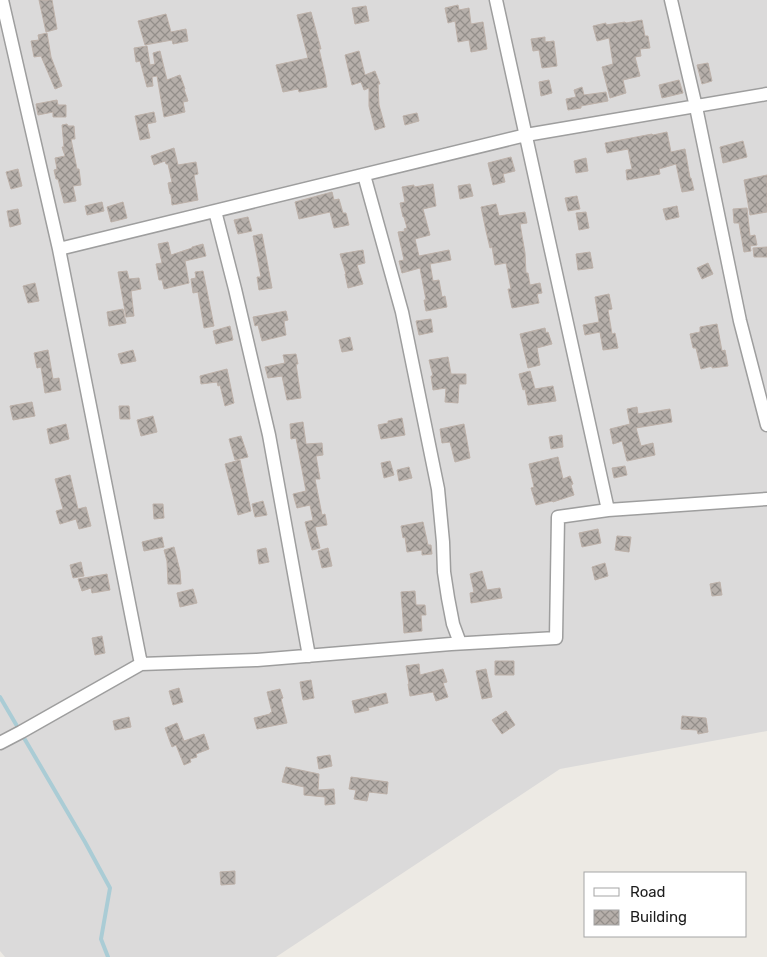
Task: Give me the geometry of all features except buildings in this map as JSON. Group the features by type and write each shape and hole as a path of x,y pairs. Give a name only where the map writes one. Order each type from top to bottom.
{"street":[{"path":"2,0 59,249 141,664"},
{"path":"496,0 608,510"},
{"path":"671,0 696,107 740,321 767,425"},
{"path":"59,249 526,135 767,94"},
{"path":"364,175 402,312 438,489 444,572 448,598 460,644"},
{"path":"215,211 269,435 309,656"},
{"path":"0,743 141,664 257,660 556,638 558,517 608,510 767,500"}],"shaded area":[{"path":"0,0 767,0 767,731 560,769 276,957 5,957 0,951"}],"waterway":[{"path":"0,697 110,888 101,939 108,957"}]}
